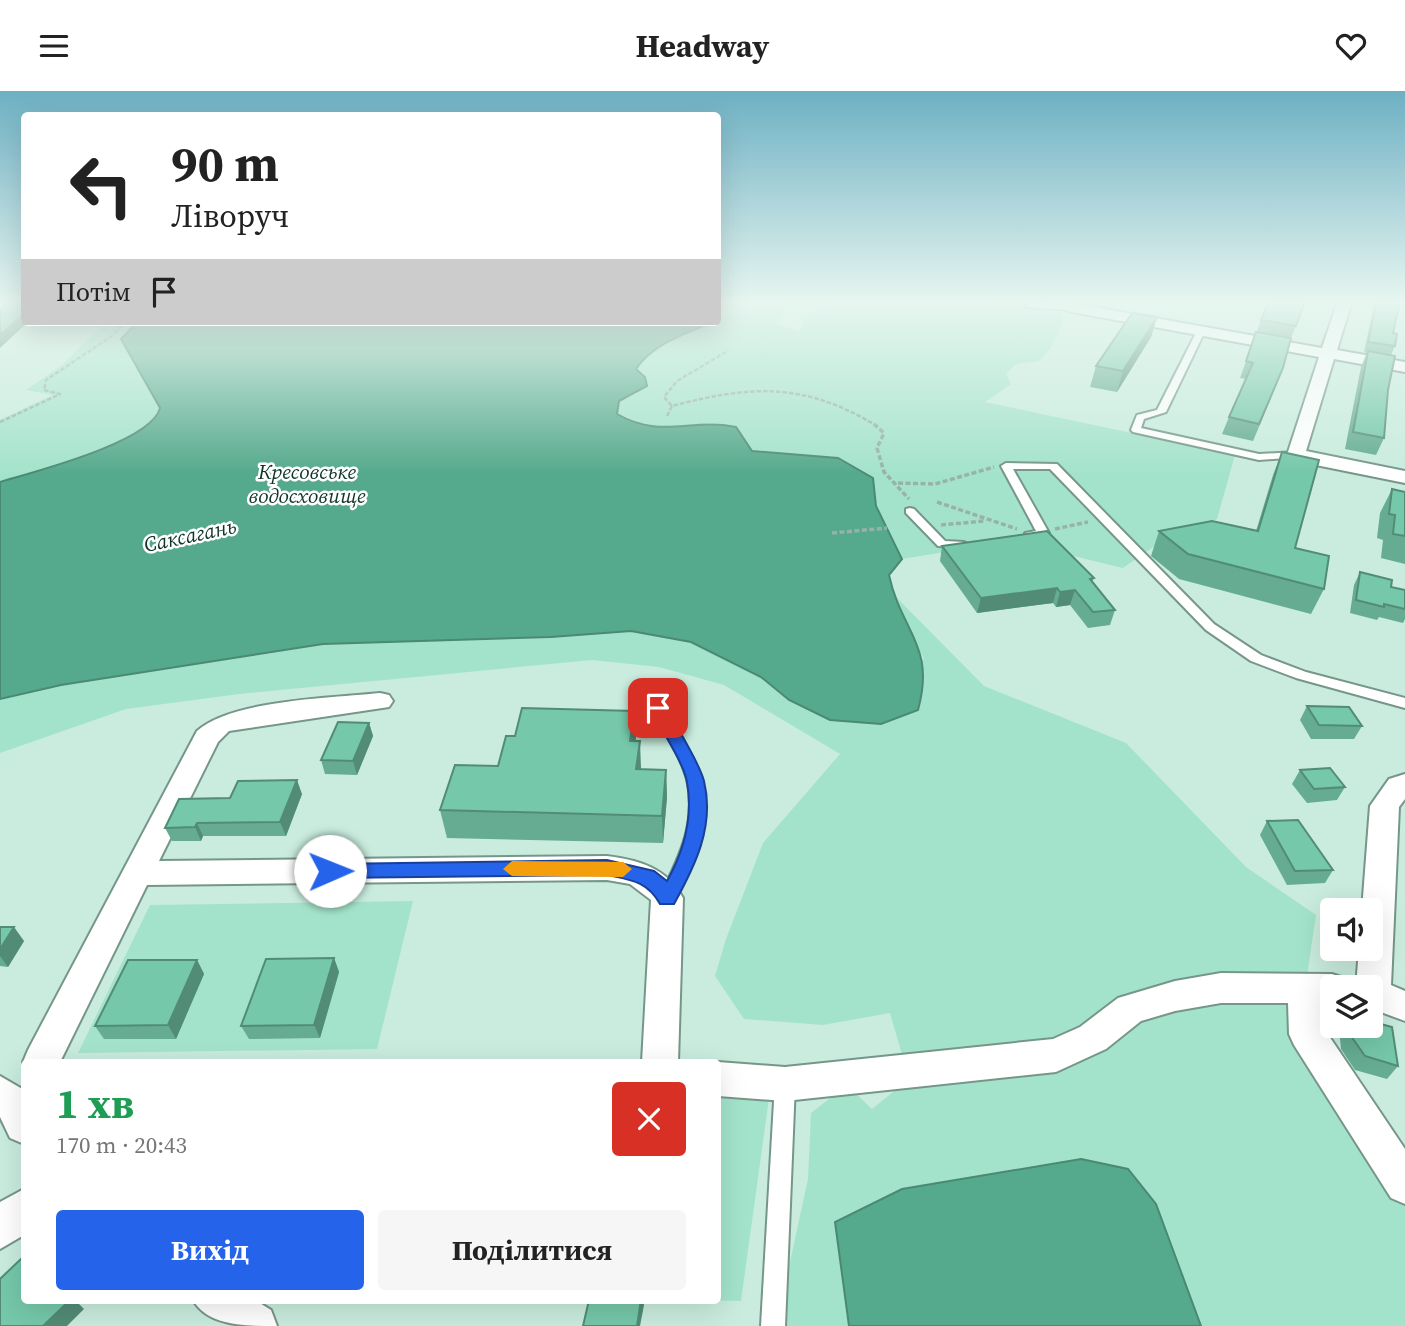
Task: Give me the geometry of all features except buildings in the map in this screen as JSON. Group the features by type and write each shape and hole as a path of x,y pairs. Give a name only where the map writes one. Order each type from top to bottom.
{"street":[{"path":"1327,359 1296,455 1405,478"},
{"path":"1356,359 1405,367"},
{"path":"43,1059 207,737 220,725 237,719 380,701"},
{"path":"1373,975 1385,806 1399,786 1405,784"},
{"path":"137,873 607,868 647,876 660,886 667,898 660,1059"},
{"path":"721,1079 785,1084 1056,1055 1093,1038 1130,1009 1175,996 1221,988 1319,989 1307,1034 1405,1184"},
{"path":"1383,997 1405,1006"},
{"path":"0,1228 21,1211"},
{"path":"221,1304 256,1326"}],"lane":[{"path":"1187,359 1161,412 1140,418 1136,431 1259,457 1296,455"},
{"path":"1021,537 1038,533 1006,466 1053,466 1210,627 1256,658 1301,675 1405,703"},
{"path":"910,511 946,546 980,543"},
{"path":"658,708 695,780 697,825 687,863 667,898"},
{"path":"773,1326 785,1084"}],"path":[{"path":"0,422 60,394 58,391 44,390 46,380 78,359"},
{"path":"672,406 664,397 671,383 688,371 718,359"},
{"path":"672,406 752,389 791,388 819,394 878,426 884,433 877,448 878,456 884,472 909,497 910,511"},
{"path":"667,416 672,406"},
{"path":"897,483 910,486 938,484 988,468 1006,466"},
{"path":"937,502 989,521 1038,533 1079,523 1109,523"},
{"path":"925,527 989,521"},
{"path":"832,533 887,528"}],"shaded area":[{"path":"69,359 132,359 160,408 152,421 114,444 0,482 0,420 53,395 26,390"},
{"path":"644,359 1041,359 1016,364 1006,374 1011,384 985,402 1235,455 1217,519 1159,543 1123,568 1069,555 1049,535 902,559 876,506 873,478 839,458 752,451 711,423 656,429 617,414 619,401 636,394 638,367"},
{"path":"893,594 984,686 1126,743 1246,867 1316,915 1305,989 1307,1034 1405,1184 1405,1326 1201,1326 1156,1204 902,1189 835,1222 849,1326 776,1326 808,1179 811,1113 847,1085 872,1109 909,1079 890,1013 823,1025 744,1019 715,976 726,939 763,843 840,754 724,685 659,667 592,660 239,694 126,709 0,753 0,699 61,685 323,644 551,637 631,631 691,642 761,677 789,700 924,659"},
{"path":"413,901 377,1049 78,1053 150,905"},
{"path":"721,1096 769,1098 741,1301 721,1301"}],"water":[{"name":"Кресовське водосховище","path":"132,359 645,359 636,369 645,377 647,386 619,401 617,414 633,421 662,427 736,427 752,451 838,458 873,478 876,506 902,559 889,575 894,595 920,654 923,669 918,710 881,724 830,720 789,700 761,677 691,642 631,631 551,637 323,644 61,685 0,699 0,482 115,444 152,421 160,408"},
{"path":"1081,1159 1128,1169 1156,1204 1201,1326 849,1326 835,1222 902,1189"}],"slow traffic":[{"path":"512,869 623,869"}],"route":[{"path":"330,871 607,868 629,870 647,876 660,886 667,898 687,863 697,825 695,780 658,708"}],"water label":[{"name":"Саксагань","path":"190,535"}]}
